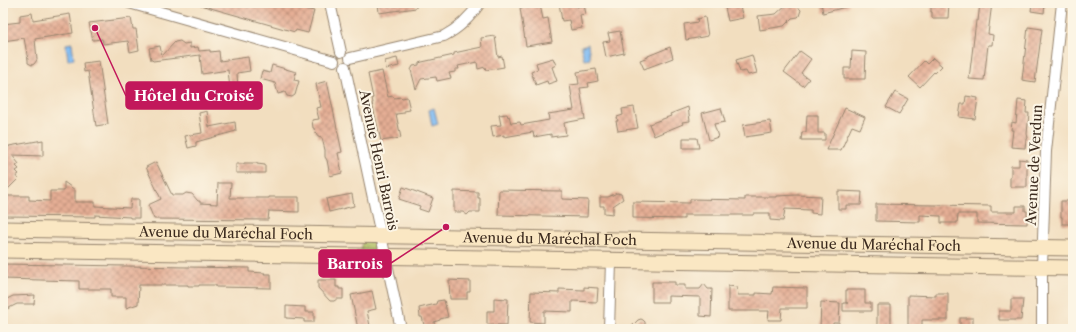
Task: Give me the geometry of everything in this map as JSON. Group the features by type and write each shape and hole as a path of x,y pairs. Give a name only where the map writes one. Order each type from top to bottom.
{"main road":[{"name":"Avenue du Maréchal Foch","path":"3,229 381,237 1073,248"},
{"name":"Avenue du Maréchal Foch","path":"3,250 1073,268"}],"street":[{"path":"129,3 334,61 338,66 347,62 444,36 463,24 480,3"},
{"path":"330,3 341,52"},
{"name":"Avenue de Verdun","path":"1042,329 1042,267 1046,151 1062,3"},
{"path":"334,61 336,55 341,52 347,53 347,62"},
{"name":"Avenue Henri Barrois","path":"347,62 381,237 401,329"},
{"path":"609,329 611,260"}],"green space":[{"path":"362,239 374,241 375,251 361,253"}],"water":[{"path":"72,43 74,59 68,60 66,44"},
{"path":"588,44 590,59 584,60 581,46"},
{"path":"434,108 438,124 432,126 429,110"}],"building":[{"path":"200,3 302,3 300,8 314,11 308,33 296,30 295,32 200,5"},
{"path":"378,3 416,3 416,8 379,13"},
{"path":"559,3 577,3 577,7 584,5 586,14 580,15 582,28 571,30 569,20 562,21"},
{"path":"724,3 739,3 743,18 728,21"},
{"path":"788,3 794,3 801,10 798,17 792,18 784,26 760,30 758,16 776,14"},
{"path":"821,3 849,3 849,6 823,13"},
{"path":"931,3 949,3 948,18 932,18"},
{"path":"980,3 992,3 988,34 993,35 992,45 988,45 984,80 969,79 976,21 978,21"},
{"path":"1032,3 1045,3 1044,13 1031,11"},
{"path":"540,5 543,19 548,18 552,42 526,46 520,8"},
{"path":"32,13 33,20 70,14 73,33 35,39 37,60 32,65 28,63 24,38 3,41 3,24 20,22 20,15"},
{"path":"705,17 708,36 686,40 684,24 698,22 697,19"},
{"path":"131,18 133,29 136,29 139,50 130,52 128,41 103,44 102,39 93,40 89,23"},
{"path":"1028,27 1042,29 1035,82 1022,80"},
{"path":"620,31 624,53 606,57 603,42 610,41 608,33"},
{"path":"495,36 498,57 502,56 504,67 486,70 485,67 478,69 477,62 458,66 459,69 455,69 455,72 449,73 451,78 437,81 436,77 421,79 416,89 411,70 413,66 419,65 419,63 422,62 454,55 454,53 482,47 481,38"},
{"path":"180,41 184,44 190,43 190,48 198,47 199,51 219,51 220,61 248,57 250,71 237,73 238,88 230,89 228,70 202,74 200,55 151,60 149,48 160,46 162,56 175,42"},
{"path":"670,47 673,58 644,69 640,60"},
{"path":"800,51 811,59 801,73 809,79 803,86 784,72"},
{"path":"852,51 866,52 865,79 844,79 844,68 851,68"},
{"path":"752,55 757,73 748,75 746,71 740,72 736,60"},
{"path":"397,58 399,66 386,69 385,61"},
{"path":"553,58 556,65 552,67 557,81 548,84 547,81 536,85 531,72 538,69 536,63"},
{"path":"933,58 942,66 920,87 909,77 924,61 927,64"},
{"path":"99,61 108,124 96,126 88,71 84,72 83,63"},
{"path":"272,65 296,72 294,80 299,81 295,95 292,97 287,96 285,92 278,94 275,83 260,79 262,71 270,73"},
{"path":"596,69 598,81 588,83 589,87 580,88 585,119 564,123 566,135 551,137 551,134 534,137 533,132 504,137 504,135 493,137 491,126 501,125 499,115 507,114 511,123 520,122 521,125 549,120 548,114 574,110 570,85 579,84 577,72"},
{"path":"382,71 388,97 407,97 410,110 404,111 404,113 396,114 401,138 381,141 372,103 373,98 368,74"},
{"path":"327,81 342,152 338,153 342,173 330,176 322,138 318,137 316,132 315,133 312,120 319,119 316,108 321,107 316,84"},
{"path":"895,92 908,99 899,114 886,107"},
{"path":"966,96 978,98 975,119 959,117 961,104 965,104"},
{"path":"1018,100 1027,101 1026,113 1029,113 1028,138 1026,139 1025,148 1011,147 1013,130 1011,130 1012,122 1016,123"},
{"path":"634,107 638,128 618,131 616,121 618,121 617,117 623,115 622,109"},
{"path":"688,107 690,121 682,122 683,124 654,136 649,124 671,116 670,114"},
{"path":"721,108 725,122 714,124 718,137 709,140 702,113"},
{"path":"845,108 865,117 860,129 852,126 841,150 826,150"},
{"path":"207,111 209,127 235,122 236,131 196,142 196,146 188,148 185,136 202,133 199,113"},
{"path":"807,115 818,115 818,133 825,133 825,140 801,140 802,132 806,132"},
{"path":"770,121 772,133 745,137 743,125"},
{"path":"683,138 697,138 699,148 683,148"},
{"path":"43,140 43,156 12,155 19,164 16,166 19,169 16,171 19,174 16,176 18,179 3,194 3,143 6,147 9,147"},
{"path":"1019,159 1027,160 1027,187 1010,187 1011,166 1019,166"},
{"path":"156,162 172,195 183,195 186,193 192,194 198,201 200,201 200,203 217,204 218,183 231,183 230,198 299,197 299,212 269,211 268,220 154,219 148,205 161,199 146,167"},
{"path":"257,163 265,165 265,173 236,173 236,164"},
{"path":"64,182 75,190 75,202 95,202 95,206 130,208 131,199 139,199 139,218 95,215 95,217 3,216 3,196 29,196 29,200 50,201 50,191 64,191"},
{"path":"403,187 433,198 428,212 419,209 420,206 399,199"},
{"path":"499,190 562,191 562,199 588,200 587,217 498,215"},
{"path":"454,191 478,192 478,198 480,198 480,212 470,212 467,215 463,212 454,212"},
{"path":"838,191 862,192 861,205 846,205 846,209 838,209"},
{"path":"617,193 621,194 623,199 613,206 613,214 604,213 604,206 600,206 600,197 608,197"},
{"path":"352,194 354,206 329,212 326,199"},
{"path":"797,195 821,196 820,214 811,213 811,210 785,209 783,221 770,220 770,213 754,213 753,215 684,215 684,219 633,218 633,202 690,203 690,199 745,200 745,197 777,197"},
{"path":"1061,201 1073,201 1073,224 1062,224"},
{"path":"876,204 991,206 991,212 1016,212 1016,206 1025,206 1025,211 1027,211 1027,224 977,223 977,214 958,214 957,223 941,223 941,216 920,215 920,222 876,221"},
{"path":"3,264 249,268 249,272 271,274 271,288 216,287 216,285 139,285 138,304 126,308 126,297 111,297 111,289 79,289 79,281 3,279"},
{"path":"318,280 336,280 336,287 343,289 343,299 330,301 318,288"},
{"path":"449,280 470,281 470,292 467,292 467,299 450,299"},
{"path":"652,282 675,282 675,285 685,285 685,289 700,289 704,284 708,289 712,289 711,317 700,316 700,297 668,296 668,302 652,302"},
{"path":"728,286 737,287 738,295 756,295 756,293 772,294 773,287 807,288 807,308 782,308 781,320 768,320 769,311 728,311"},
{"path":"584,287 598,288 597,302 572,301 572,312 544,311 544,323 530,322 531,292 559,293 559,289 584,290"},
{"path":"846,290 865,290 865,303 871,303 871,311 843,311 843,303 846,303"},
{"path":"372,291 376,309 367,311 370,326 358,329 351,295"},
{"path":"936,293 948,293 948,320 922,320 922,329 908,329 908,295 936,296"},
{"path":"35,295 34,304 17,304 3,311 3,301 13,296"},
{"path":"494,298 508,299 507,325 487,324 487,311 494,311"},
{"path":"1011,299 1023,299 1021,320 999,320 999,311 1011,311"},
{"path":"444,300 448,317 434,322 435,329 425,329 422,317 420,317 419,308 436,304 437,301"},
{"path":"821,302 840,303 839,323 833,323 833,329 820,329"},
{"path":"877,305 891,305 891,329 877,328"},
{"path":"286,306 305,307 305,312 314,312 314,322 304,322 304,319 286,318"},
{"path":"960,318 973,318 973,329 960,329"},
{"path":"641,319 645,322 645,329 629,329 638,320"}],"place":[{"name":"Hôtel du Croisé","path":"95,28"},
{"name":"Barrois","path":"446,227"}]}
